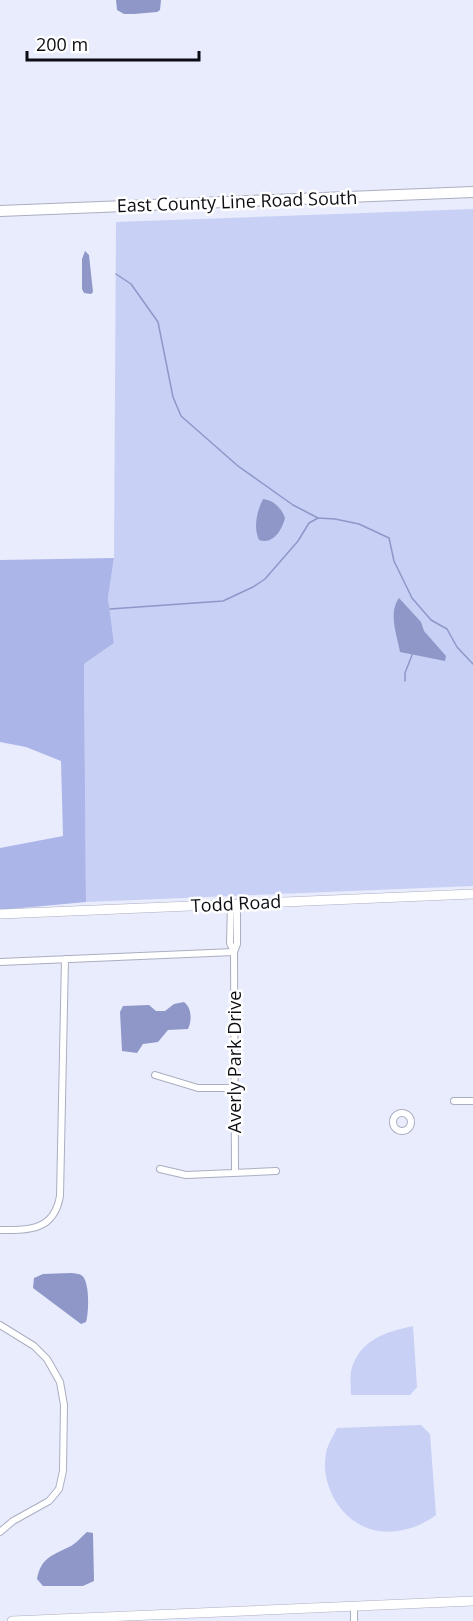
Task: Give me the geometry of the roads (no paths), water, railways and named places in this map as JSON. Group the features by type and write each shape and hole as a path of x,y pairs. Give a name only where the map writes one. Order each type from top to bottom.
{"main road":[{"name":"East County Line Road South","path":"0,211 473,192"}],"street":[{"name":"Todd Road","path":"0,914 473,894"},
{"name":"Averly Park Drive","path":"234,904 230,943 234,952 236,1173"},
{"path":"0,962 234,952"},
{"path":"0,1230 31,1230 41,1226 52,1217 59,1206 65,959"},
{"path":"155,1075 198,1088 235,1088"},
{"path":"454,1101 473,1101"},
{"path":"160,1169 186,1175 276,1171"},
{"path":"0,1325 31,1344 47,1359 59,1379 64,1405 63,1471 59,1489 49,1501 0,1531"},
{"path":"12,1621 217,1617 354,1606 473,1601"},
{"path":"354,1606 354,1621"}],"waterway":[{"path":"116,274 131,284 158,322 173,397 181,416 238,466 293,505 318,518"},
{"path":"110,609 223,601 265,579 298,541 309,523 318,518 335,519 359,524 389,538 394,561 412,598 431,620 447,629 457,647 473,664"},
{"path":"405,681 405,673 412,655"}]}
